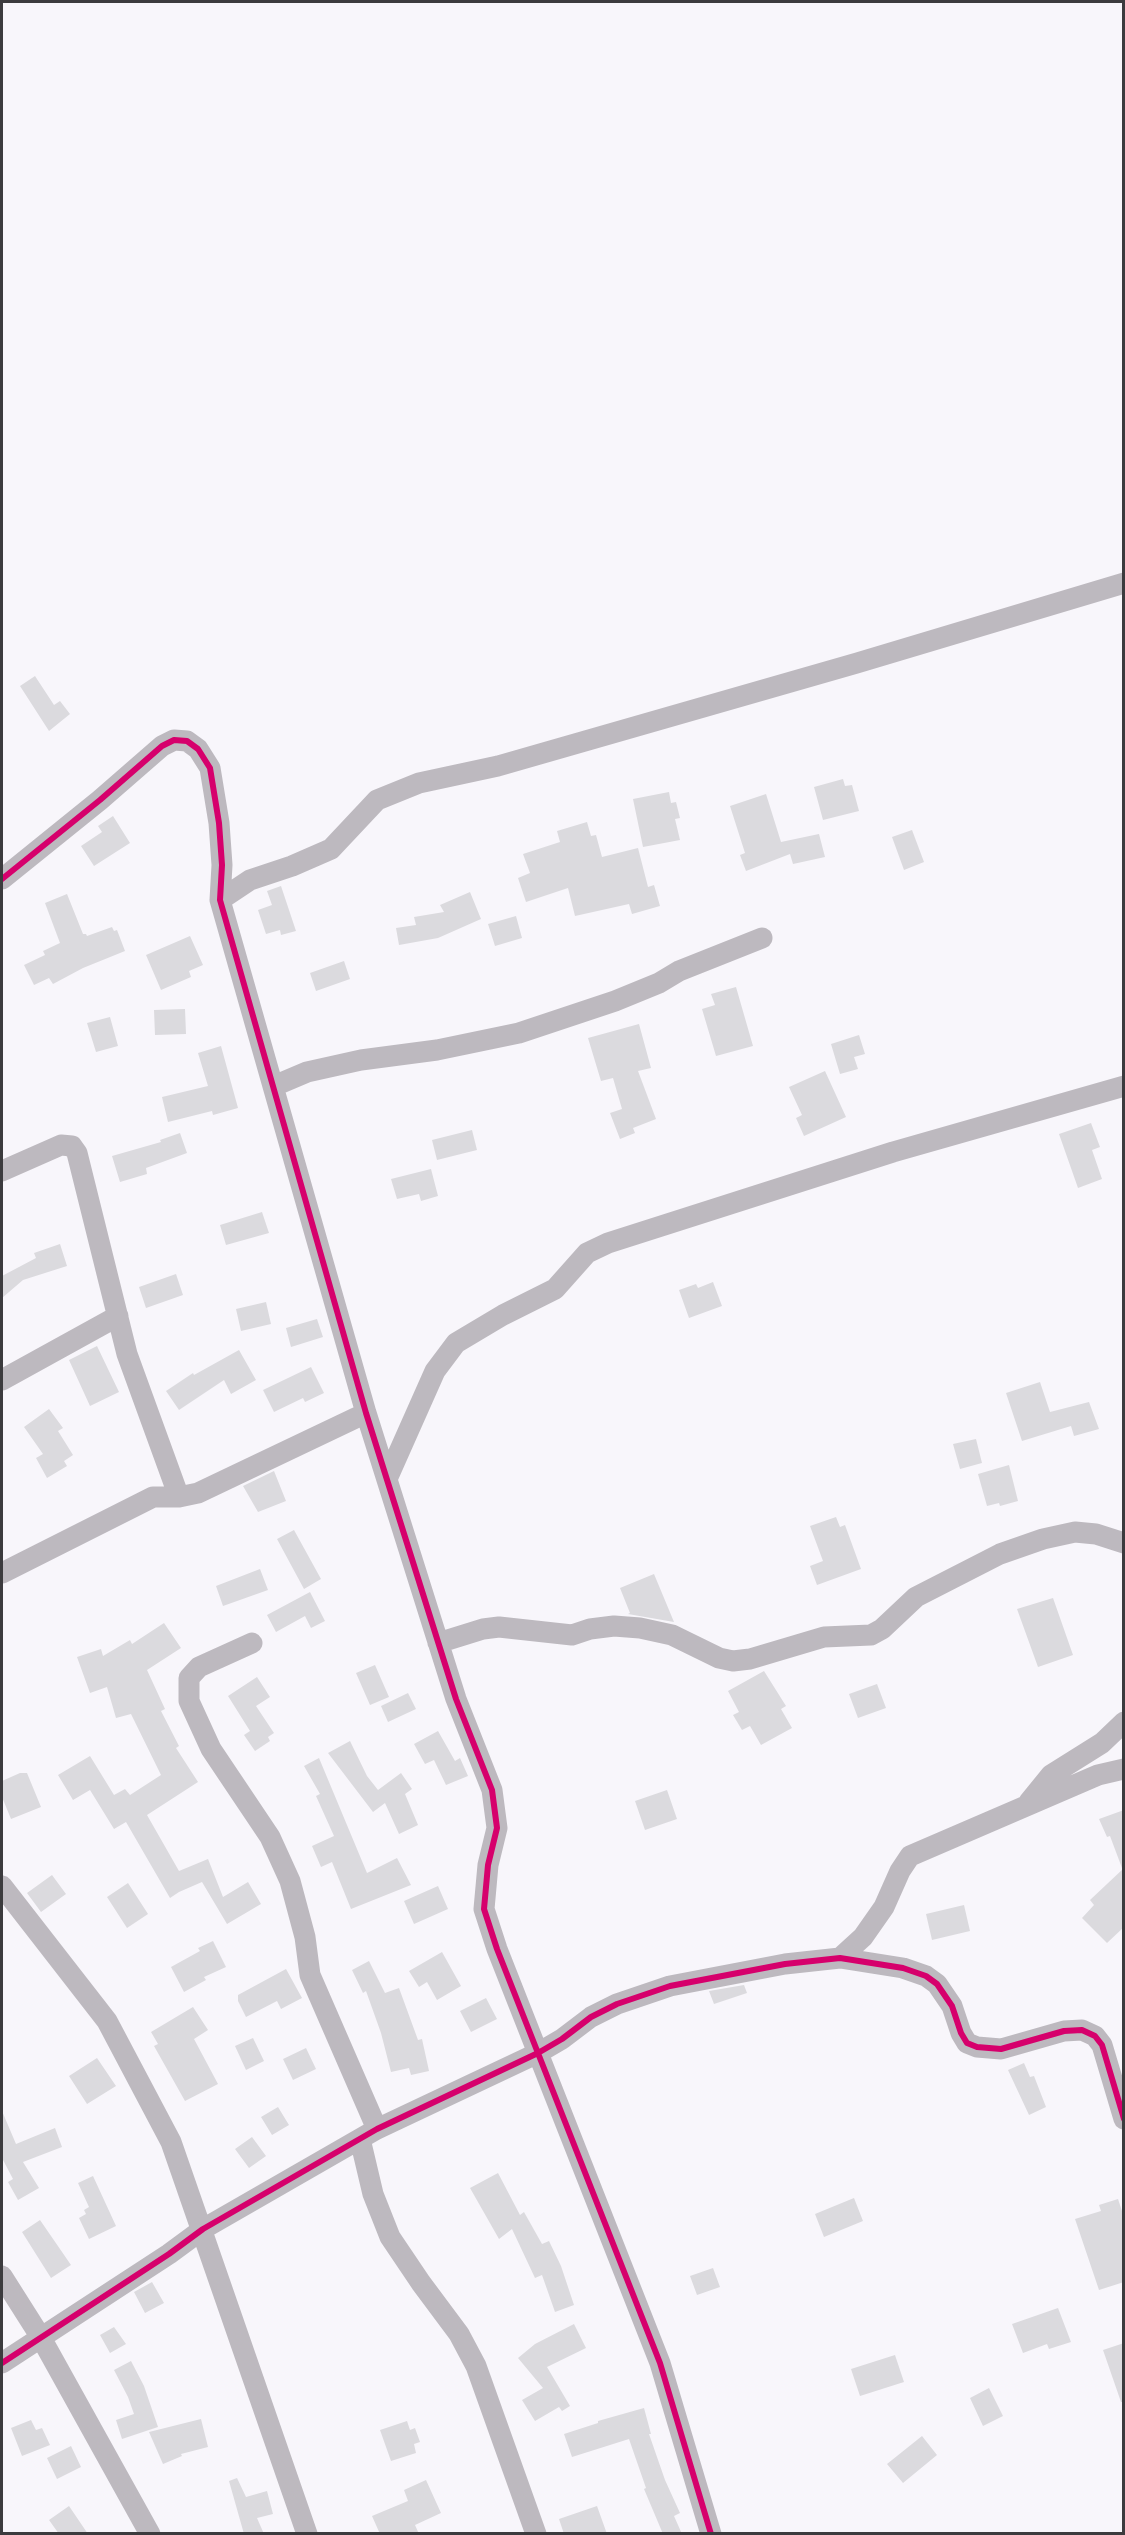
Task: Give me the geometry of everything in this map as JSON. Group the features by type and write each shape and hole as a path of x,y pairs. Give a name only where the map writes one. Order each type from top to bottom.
{"street":[{"path":"220,900 250,880 292,866 331,849 377,800 419,783 498,766 857,663 1124,583"},
{"path":"2,879 100,800 152,754 174,740 187,741 198,749 210,768 219,823 222,865 220,900 366,1413 456,1699 492,1790 497,1828 488,1865 484,1909 497,1949 660,2363 711,2534"},
{"path":"274,1086 307,1072 361,1060 437,1050 519,1033 615,1002 659,983 679,971 762,938"},
{"path":"387,1479 435,1371 456,1343 503,1315 555,1289 587,1253 608,1243 893,1152 1124,1086"},
{"path":"2,1171 61,1145 72,1146 77,1153 127,1354 179,1497"},
{"path":"2,1380 118,1316"},
{"path":"2,1573 153,1497 179,1497 198,1493 366,1413"},
{"path":"438,1643 483,1629 499,1627 572,1635 590,1629 614,1626 640,1628 672,1635 719,1658 733,1661 750,1659 824,1637 871,1635 882,1629 916,1597 1000,1554 1043,1539 1075,1532 1096,1534 1124,1543"},
{"path":"252,1643 199,1667 189,1678 189,1701 211,1749 270,1837 290,1881 305,1937 310,1975 368,2134 373,2194 390,2237 459,2334 477,2366 536,2534"},
{"path":"1026,1806 1051,1775 1102,1743 1124,1722"},
{"path":"840,1958 863,1937 884,1907 900,1871 910,1856 1098,1775 1124,1769"},
{"path":"2,1886 107,2022 171,2142 307,2534"},
{"path":"2,2363 40,2336 169,2254 203,2229 368,2134 538,2053 562,2039 591,2017 617,2004 670,1986 785,1964 840,1958 903,1968 926,1976 937,1984 952,2006 961,2033 967,2043 977,2047 1001,2049 1064,2031 1082,2030 1095,2036 1102,2045 1124,2119"},
{"path":"2,2276 40,2336 150,2534"}],"building":[{"path":"35,676 54,705 60,701 70,714 49,731 20,686"},
{"path":"843,779 845,786 852,785 859,811 823,820 814,787"},
{"path":"669,792 671,803 676,802 680,818 675,819 680,840 643,847 633,799"},
{"path":"766,794 781,842 819,834 825,857 793,864 790,854 746,871 740,855 745,853 730,806"},
{"path":"113,816 130,843 94,866 81,846 102,832 98,826"},
{"path":"587,822 591,836 596,835 602,857 638,848 648,887 654,885 660,906 632,914 629,904 575,916 568,888 526,902 518,878 530,873 523,854 560,842 557,831"},
{"path":"912,830 924,862 904,870 892,837"},
{"path":"281,886 296,931 281,935 280,930 266,934 258,910 272,905 267,891"},
{"path":"470,892 481,919 438,938 399,945 396,928 416,925 414,917 444,912 440,905"},
{"path":"67,894 83,934 87,936 112,927 114,931 117,930 125,951 83,968 53,984 49,978 34,985 24,965 45,955 43,951 60,943 45,903"},
{"path":"516,916 522,938 495,946 488,924"},
{"path":"190,936 203,965 189,971 191,977 161,990 146,955"},
{"path":"344,961 350,979 316,991 310,973"},
{"path":"736,987 753,1046 716,1056 702,1009 715,1005 711,994"},
{"path":"185,1009 186,1034 155,1035 154,1010"},
{"path":"110,1017 118,1046 96,1052 87,1023"},
{"path":"639,1024 651,1068 638,1071 656,1119 633,1128 635,1133 620,1139 610,1113 622,1109 613,1078 601,1081 588,1038"},
{"path":"859,1035 865,1054 854,1057 858,1069 840,1074 831,1044"},
{"path":"221,1046 238,1108 213,1115 212,1111 168,1122 162,1097 208,1086 198,1053"},
{"path":"825,1071 846,1117 804,1136 796,1118 802,1115 789,1087"},
{"path":"1091,1123 1100,1147 1092,1150 1102,1179 1078,1188 1059,1134"},
{"path":"472,1130 477,1150 437,1160 432,1140"},
{"path":"180,1133 187,1153 146,1168 147,1174 120,1182 112,1156 161,1142 160,1140"},
{"path":"431,1169 438,1196 421,1201 419,1194 397,1199 391,1179"},
{"path":"262,1212 269,1233 226,1245 220,1225"},
{"path":"60,1244 67,1266 23,1280 2,1298 2,1276 36,1258 34,1253"},
{"path":"176,1274 183,1295 146,1308 139,1287"},
{"path":"713,1282 722,1306 689,1318 679,1290 696,1284 698,1288"},
{"path":"266,1302 271,1324 241,1331 236,1309"},
{"path":"317,1319 323,1337 291,1347 286,1328"},
{"path":"97,1346 119,1392 90,1406 69,1360"},
{"path":"239,1350 256,1380 231,1394 224,1380 179,1410 166,1391 193,1373 194,1375"},
{"path":"311,1367 324,1393 305,1402 303,1398 274,1412 263,1390"},
{"path":"1040,1382 1050,1412 1089,1402 1099,1429 1074,1436 1071,1426 1022,1441 1006,1393"},
{"path":"49,1409 63,1428 58,1431 73,1455 64,1461 67,1466 47,1478 36,1458 43,1454 24,1427"},
{"path":"976,1439 982,1463 960,1469 953,1444"},
{"path":"1009,1465 1018,1501 1000,1506 999,1503 987,1506 978,1474"},
{"path":"274,1471 286,1501 258,1512 243,1486"},
{"path":"836,1517 840,1527 845,1525 861,1569 817,1585 810,1566 823,1561 810,1526"},
{"path":"294,1530 321,1579 304,1589 277,1539"},
{"path":"260,1569 268,1590 223,1606 216,1586"},
{"path":"654,1574 674,1622 628,1614 630,1613 620,1588"},
{"path":"310,1592 325,1621 311,1628 305,1616 276,1632 267,1615"},
{"path":"1053,1598 1073,1655 1038,1667 1017,1609"},
{"path":"164,1623 181,1648 147,1670 165,1709 161,1711 179,1746 176,1748 198,1782 147,1815 179,1871 208,1859 223,1897 248,1882 261,1904 227,1924 202,1882 170,1898 126,1822 114,1829 90,1790 73,1800 58,1775 90,1756 114,1795 125,1789 130,1795 161,1775 131,1714 116,1718 107,1687 90,1693 77,1657 101,1649 103,1656 130,1640 132,1644"},
{"path":"375,1665 389,1697 370,1705 356,1673"},
{"path":"764,1671 786,1706 781,1709 792,1728 761,1745 750,1726 742,1730 733,1715 739,1712 728,1691"},
{"path":"257,1677 270,1697 256,1706 274,1733 268,1737 270,1741 255,1751 244,1735 250,1731 228,1696"},
{"path":"877,1684 886,1708 858,1718 849,1694"},
{"path":"408,1693 416,1709 388,1722 381,1706"},
{"path":"438,1731 455,1761 460,1758 468,1776 446,1785 434,1760 425,1764 414,1744"},
{"path":"350,1741 367,1776 378,1790 401,1773 412,1789 405,1794 418,1825 399,1834 385,1803 373,1812 328,1753"},
{"path":"319,1758 367,1873 397,1858 411,1885 351,1909 332,1862 321,1867 312,1846 334,1836 316,1796 320,1794 304,1766"},
{"path":"20,1773 27,1773 41,1807 11,1819 2,1797 2,1781"},
{"path":"667,1790 677,1819 645,1830 635,1801"},
{"path":"1124,1810 1124,1867 1122,1868 1110,1836 1107,1837 1099,1819"},
{"path":"1124,1868 1124,1927 1107,1943 1082,1918 1094,1905 1090,1900"},
{"path":"52,1875 66,1894 41,1912 27,1893"},
{"path":"128,1883 148,1914 127,1928 107,1897"},
{"path":"438,1886 448,1909 414,1924 404,1901"},
{"path":"964,1905 970,1931 932,1940 926,1914"},
{"path":"213,1941 226,1967 204,1977 206,1980 184,1992 171,1967 200,1951 198,1948"},
{"path":"442,1952 461,1986 437,2000 427,1982 419,1987 409,1971"},
{"path":"369,1961 385,1993 399,1988 418,2040 422,2039 429,2071 411,2075 409,2068 391,2072 381,2033 366,1991 363,1993 352,1970"},
{"path":"286,1969 302,1998 281,2009 277,2001 246,2017 238,2001 238,1995"},
{"path":"744,1985 747,1993 714,2004 709,1991"},
{"path":"486,1998 497,2019 471,2032 460,2011"},
{"path":"193,2007 208,2030 194,2039 218,2084 185,2101 154,2046 158,2044 151,2032"},
{"path":"253,2038 264,2061 246,2070 235,2046"},
{"path":"306,2048 316,2069 293,2080 283,2059"},
{"path":"97,2058 116,2086 87,2104 69,2076"},
{"path":"1024,2063 1030,2077 1034,2076 1046,2107 1029,2115 1008,2070"},
{"path":"278,2107 289,2125 272,2135 261,2117"},
{"path":"2,2111 16,2144 55,2128 62,2147 23,2162 39,2188 18,2200 8,2182 13,2179 2,2158"},
{"path":"252,2137 266,2156 249,2168 235,2149"},
{"path":"498,2173 520,2215 524,2212 542,2244 549,2241 561,2266 574,2305 555,2312 542,2275 535,2278 512,2229 499,2239 470,2188"},
{"path":"93,2176 116,2226 89,2239 79,2218 86,2214 84,2210 89,2207 78,2183"},
{"path":"854,2198 863,2221 824,2237 815,2214"},
{"path":"1118,2199 1124,2217 1124,2282 1099,2290 1075,2219 1101,2211 1099,2205"},
{"path":"40,2220 71,2265 51,2278 22,2232"},
{"path":"713,2268 720,2287 697,2295 690,2276"},
{"path":"152,2282 164,2303 145,2313 134,2292"},
{"path":"1058,2308 1071,2342 1049,2349 1047,2344 1023,2353 1012,2324"},
{"path":"574,2324 586,2348 547,2367 570,2406 562,2411 559,2407 535,2421 522,2400 543,2388 518,2358 535,2344"},
{"path":"114,2327 126,2344 110,2353 100,2335"},
{"path":"1124,2343 1124,2402 1121,2402 1103,2350"},
{"path":"895,2355 904,2382 860,2396 851,2369"},
{"path":"131,2361 144,2386 158,2427 122,2439 116,2420 134,2414 114,2370"},
{"path":"989,2388 1003,2416 983,2426 970,2398"},
{"path":"644,2408 651,2434 649,2434 665,2480 680,2513 674,2516 682,2534 663,2534 644,2489 646,2488 629,2439 572,2457 564,2434 598,2423 598,2421"},
{"path":"201,2419 208,2447 181,2454 182,2456 163,2464 149,2432"},
{"path":"31,2420 36,2430 42,2428 50,2445 22,2456 11,2428"},
{"path":"407,2421 410,2430 415,2428 420,2442 414,2444 416,2453 391,2461 380,2430"},
{"path":"922,2436 937,2455 903,2483 887,2464"},
{"path":"71,2446 81,2467 57,2479 47,2458"},
{"path":"237,2478 246,2497 267,2491 273,2514 257,2518 264,2534 244,2534 229,2481"},
{"path":"426,2480 441,2513 415,2525 419,2534 380,2534 372,2516 408,2501 404,2490"},
{"path":"69,2506 88,2534 59,2534 49,2520"},
{"path":"597,2506 607,2534 564,2534 559,2519"}],"cycle path":[{"path":"2,879 100,800 162,746 174,740 187,741 198,749 210,768 219,823 222,865 220,900 366,1413 456,1699 492,1790 497,1828 488,1865 484,1909 497,1949 660,2363 711,2534"},
{"path":"2,2363 169,2254 203,2229 377,2129 538,2053 562,2039 591,2017 617,2004 670,1986 785,1964 840,1958 903,1968 926,1976 937,1984 952,2006 961,2033 967,2043 977,2047 1001,2049 1064,2031 1082,2030 1095,2036 1102,2045 1124,2119"}]}
